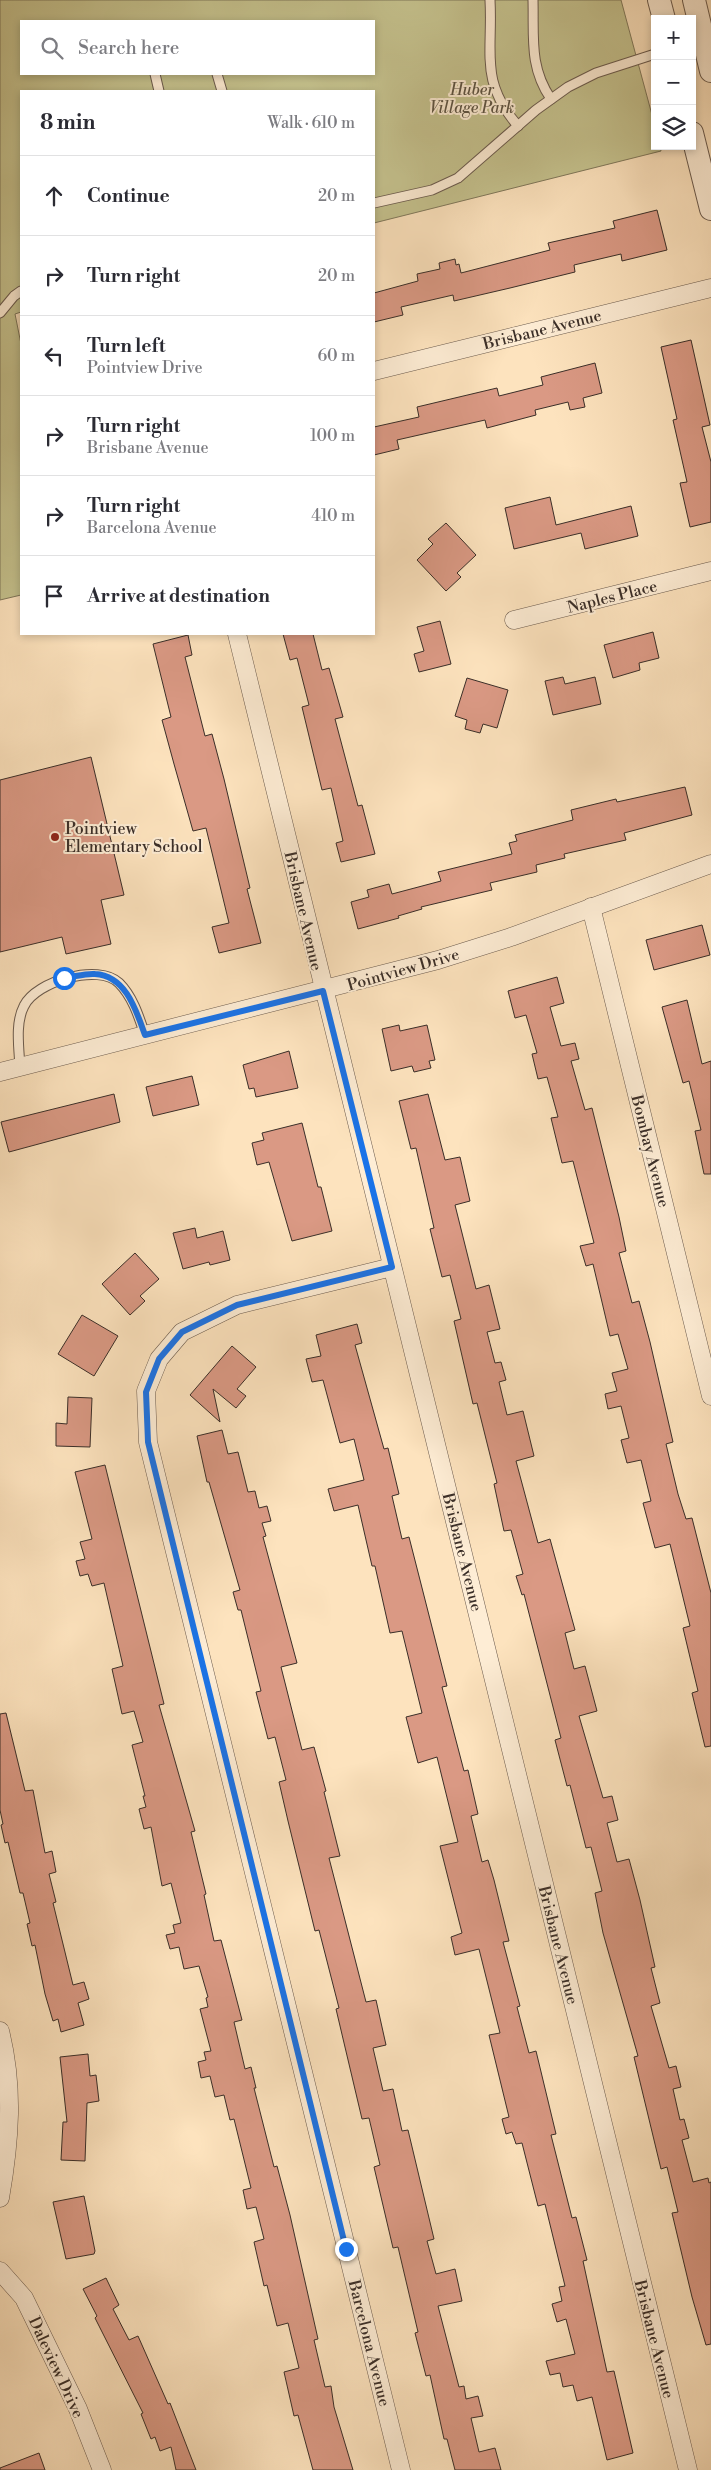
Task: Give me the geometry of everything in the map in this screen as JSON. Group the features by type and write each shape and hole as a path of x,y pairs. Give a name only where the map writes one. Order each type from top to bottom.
{"street":[{"path":"659,0 663,15"},
{"path":"694,0 702,41 711,70"},
{"path":"696,149 711,209"},
{"name":"Brisbane Avenue","path":"375,371 711,288"},
{"name":"Naples Place","path":"514,620 711,571"},
{"name":"Brisbane Avenue","path":"237,635 323,991 688,2470"},
{"name":"Pointview Drive","path":"0,1072 323,991 438,960 711,864"},
{"name":"Bombay Avenue","path":"591,907 711,1396"},
{"name":"Barcelona Avenue","path":"392,1267 237,1305 182,1332 159,1359 146,1392 148,1442 401,2470"},
{"path":"0,2031 6,2054 11,2102 9,2143 0,2198"},
{"name":"Daleview Drive","path":"0,2271 24,2298 78,2409 102,2470"}],"lane":[{"path":"490,0 491,80 502,106 518,126"},
{"path":"533,0 534,64 541,85 551,99"},
{"path":"375,203 432,190 458,178 518,126 551,99 568,88 596,73 651,55"},
{"path":"155,75 159,90"},
{"path":"217,75 222,90"},
{"path":"0,313 20,292"},
{"path":"20,1067 18,1033 24,1005 39,989 64,978 96,974 118,982 134,1004 145,1035"}],"green space":[{"name":"Huber Village Park","path":"0,0 621,0 651,111 651,150 661,151 375,223 375,90 20,90 20,312 15,314 20,339 20,595 0,600"}],"building":[{"path":"657,210 667,250 622,261 621,254 574,265 575,272 510,288 454,301 453,295 401,307 403,315 375,322 375,293 418,281 417,274 440,269 439,263 455,259 456,265 459,264 461,273 550,250 548,243 615,228 613,221"},
{"path":"691,340 710,425 702,427 711,462 711,522 690,527 680,483 687,482 673,420 677,419 661,347"},
{"path":"595,363 602,393 583,398 585,407 570,410 568,402 535,410 536,415 487,428 485,420 397,440 399,449 375,455 375,427 419,417 417,407 497,388 499,396 543,385 541,377"},
{"path":"550,497 556,525 631,506 638,536 585,549 581,533 514,549 505,508"},
{"path":"446,523 476,555 457,573 461,577 446,591 417,560 433,544 428,539"},
{"path":"440,621 451,664 419,672 414,654 424,651 417,627"},
{"path":"653,632 659,658 639,663 640,670 613,678 604,645"},
{"path":"188,635 192,655 185,657 205,736 212,734 224,779 250,888 247,889 261,943 219,953 212,927 229,923 206,828 193,831 162,720 171,717 153,644"},
{"path":"283,635 313,635 322,670 329,668 343,717 335,719 358,806 362,805 375,854 341,862 336,843 343,841 331,788 322,790 302,707 309,705 297,658 290,660"},
{"path":"563,677 565,684 595,677 601,704 553,715 545,681"},
{"path":"467,678 508,690 497,728 483,724 480,733 465,729 467,720 455,716"},
{"name":"Pointview Elementary School","path":"91,757 124,895 101,900 111,944 66,954 62,937 0,952 0,780"},
{"path":"685,787 692,815 624,833 626,840 564,854 565,858 536,865 537,872 490,883 492,890 421,907 422,909 398,916 399,918 358,929 351,902 369,897 367,890 389,884 392,894 441,881 438,872 512,854 509,843 517,841 515,835 573,820 571,810 616,799 617,802"},
{"path":"702,925 710,955 654,970 646,940"},
{"path":"557,977 564,1003 550,1007 561,1046 575,1043 579,1059 571,1061 585,1110 592,1108 626,1251 619,1253 632,1303 639,1301 650,1342 673,1442 666,1444 678,1494 686,1519 692,1518 711,1593 711,1746 705,1747 692,1693 698,1691 683,1628 690,1626 670,1544 655,1548 643,1503 651,1501 641,1460 627,1463 621,1440 629,1438 621,1406 608,1409 605,1394 617,1391 612,1373 628,1369 618,1334 610,1336 593,1264 586,1266 580,1246 594,1243 573,1161 562,1163 551,1118 558,1117 547,1077 538,1079 532,1054 537,1053 526,1015 515,1018 508,991"},
{"path":"687,1000 702,1064 711,1061 711,1174 704,1174 695,1131 701,1130 689,1081 683,1083 662,1007"},
{"path":"399,1025 400,1031 427,1025 435,1060 429,1061 431,1068 414,1072 412,1066 391,1071 382,1029"},
{"path":"289,1051 298,1088 256,1097 254,1088 249,1089 243,1065"},
{"path":"192,1076 199,1105 153,1116 146,1087"},
{"path":"114,1094 120,1122 9,1152 1,1122"},
{"path":"428,1094 445,1160 460,1157 470,1201 455,1205 476,1289 489,1285 500,1329 487,1332 495,1363 501,1362 506,1380 499,1382 507,1415 523,1411 534,1456 516,1461 538,1543 550,1539 575,1630 565,1633 574,1669 585,1666 597,1711 579,1716 603,1798 612,1796 618,1820 607,1823 617,1862 629,1859 640,1900 655,1967 651,1968 660,2003 651,2006 669,2068 676,2066 681,2087 673,2089 680,2120 684,2119 689,2138 682,2140 693,2182 708,2178 709,2183 711,2182 711,2344 706,2345 692,2297 672,2213 678,2212 667,2167 661,2169 634,2057 638,2056 603,1933 595,1893 602,1891 591,1847 586,1848 570,1785 567,1786 555,1740 561,1738 524,1594 522,1595 516,1576 523,1574 511,1530 504,1531 494,1484 497,1483 477,1403 473,1404 454,1321 461,1319 450,1275 442,1277 430,1229 434,1228 416,1148 411,1149 399,1101"},
{"path":"302,1123 318,1187 321,1187 332,1231 292,1241 269,1162 257,1165 252,1143 264,1140 262,1133"},
{"path":"195,1228 197,1238 223,1231 230,1260 210,1265 209,1262 183,1269 173,1233"},
{"path":"135,1253 159,1279 140,1296 145,1301 130,1315 102,1284"},
{"path":"82,1315 118,1336 94,1376 58,1354"},
{"path":"357,1324 362,1343 355,1345 384,1449 388,1448 399,1494 392,1496 402,1539 409,1537 447,1686 442,1687 464,1771 468,1770 478,1814 471,1816 482,1862 488,1860 509,1941 503,1942 520,2006 517,2007 529,2053 536,2051 556,2134 551,2135 572,2218 576,2217 587,2260 583,2261 607,2372 614,2371 633,2453 607,2460 592,2397 577,2401 573,2385 563,2387 560,2373 550,2375 546,2361 575,2354 566,2319 557,2322 552,2304 562,2301 559,2287 565,2286 545,2204 538,2206 522,2143 516,2144 512,2132 506,2134 502,2119 509,2117 489,2035 500,2033 479,1949 455,1955 451,1937 462,1933 440,1846 458,1842 437,1757 418,1763 406,1717 422,1713 402,1631 390,1633 375,1566 372,1566 358,1505 334,1511 328,1489 364,1480 354,1439 340,1443 323,1380 312,1382 306,1359 321,1356 316,1335"},
{"path":"232,1346 256,1367 237,1389 246,1396 236,1408 213,1389 220,1422 190,1395"},
{"path":"68,1397 92,1398 90,1447 56,1446 56,1423 67,1424"},
{"path":"222,1430 228,1454 238,1452 248,1492 255,1491 259,1508 267,1506 271,1521 262,1523 266,1536 263,1537 297,1663 281,1667 302,1750 314,1747 326,1791 324,1792 340,1856 329,1858 366,2002 376,2000 386,2045 373,2048 383,2091 393,2089 402,2131 408,2130 434,2239 427,2241 436,2274 455,2269 462,2301 438,2306 459,2387 464,2386 466,2399 478,2396 483,2416 471,2418 479,2452 495,2448 501,2470 455,2470 447,2439 444,2439 430,2375 426,2376 415,2333 418,2332 398,2247 393,2248 374,2167 380,2165 369,2118 362,2119 336,2009 339,2008 319,1930 315,1931 279,1782 286,1780 275,1737 268,1739 256,1692 261,1691 241,1610 238,1610 233,1592 240,1590 209,1482 207,1482 197,1436"},
{"path":"105,1465 164,1704 159,1705 195,1831 191,1832 206,1894 204,1895 214,1941 221,1940 242,2020 234,2022 245,2069 251,2067 256,2088 254,2088 274,2167 277,2166 290,2215 318,2339 314,2340 325,2387 331,2386 334,2407 353,2470 313,2470 298,2415 294,2416 284,2372 299,2368 288,2323 277,2326 267,2285 264,2286 254,2242 264,2239 256,2207 247,2209 243,2190 251,2188 234,2119 230,2120 224,2095 215,2097 210,2076 201,2078 198,2062 206,2060 204,2052 211,2051 200,2009 208,2007 206,1998 208,1997 199,1966 184,1969 179,1947 170,1949 166,1935 175,1933 173,1925 181,1923 171,1883 162,1886 151,1827 144,1829 139,1809 146,1807 143,1796 145,1796 132,1745 143,1742 134,1711 122,1714 112,1669 123,1666 104,1583 92,1586 88,1574 80,1576 76,1561 85,1559 80,1542 92,1539 75,1472"},
{"path":"6,1713 25,1791 33,1790 45,1853 52,1851 56,1872 49,1874 56,1902 53,1903 73,1985 84,1982 89,1999 78,2003 84,2025 61,2032 58,2019 53,2021 45,1994 35,1945 32,1946 27,1924 30,1923 23,1893 20,1893 8,1842 5,1843 1,1825 3,1824 0,1810 0,1714"},
{"path":"88,2054 90,2076 96,2075 99,2101 87,2103 85,2161 61,2160 63,2122 67,2122 60,2057"},
{"path":"84,2196 95,2251 94,2254 66,2259 53,2202"},
{"path":"106,2278 119,2305 113,2309 129,2340 138,2336 168,2404 170,2403 196,2470 176,2470 171,2447 160,2451 155,2437 151,2439 141,2414 143,2413 95,2318 97,2316 83,2289"},
{"path":"39,2453 45,2470 0,2470 0,2468"}],"place":[{"name":"Pointview Elementary School","path":"55,837"}],"route":[{"path":"64,978 96,974 118,982 134,1004 145,1035 323,991 392,1267 237,1305 182,1332 159,1359 146,1392 148,1442 346,2249"}]}
